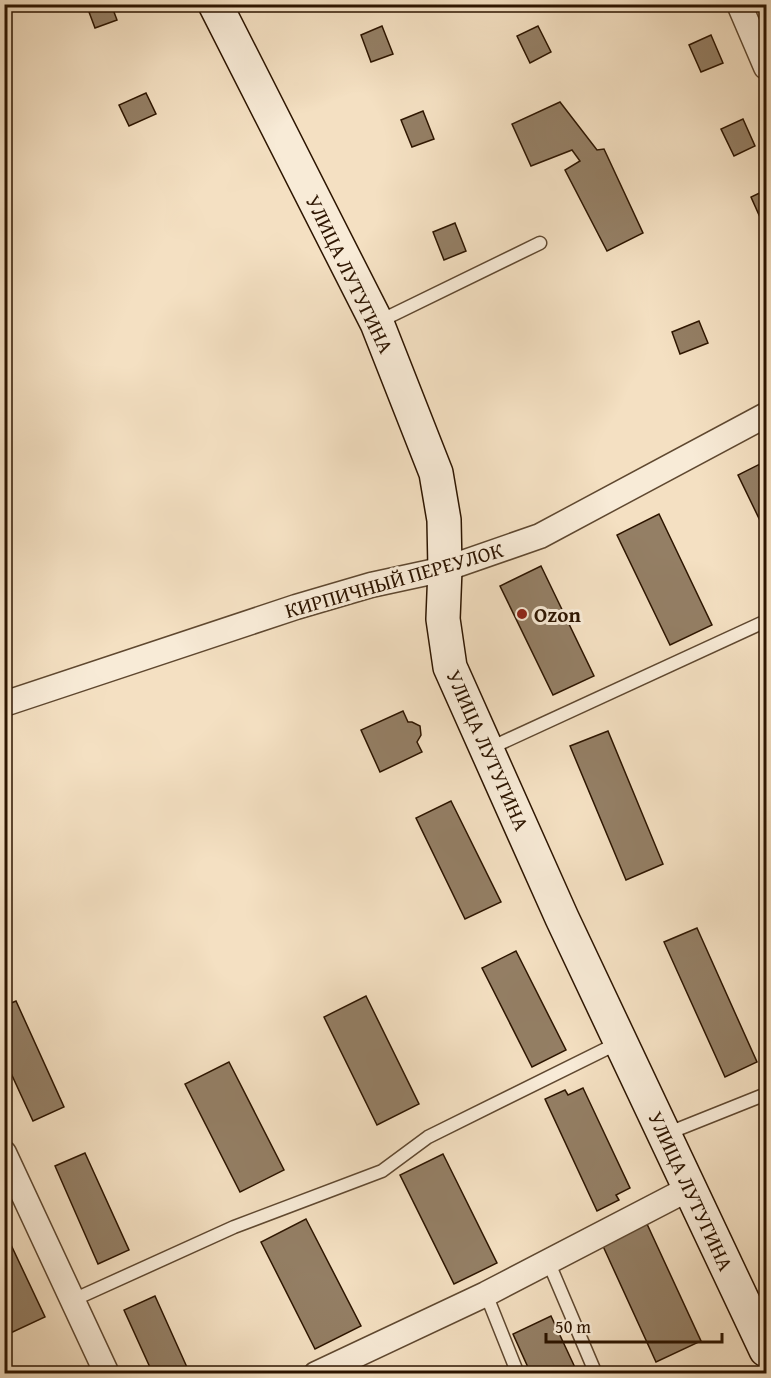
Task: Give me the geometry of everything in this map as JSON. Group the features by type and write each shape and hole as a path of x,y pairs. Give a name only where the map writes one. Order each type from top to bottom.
{"main road":[{"name":"УЛИЦА ЛУТУГИНА","path":"215,4 377,323 436,472 444,519 445,569 442,619 450,667 562,918 766,1350"}],"street":[{"path":"739,4 766,67"},
{"name":"КИРПИЧНЫЙ ПЕРЕУЛОК","path":"4,704 296,607 371,585 445,569 540,536 766,415"},
{"path":"4,1153 107,1374"},
{"path":"316,1374 486,1294 690,1188"}],"lane":[{"path":"377,323 540,243"},
{"path":"487,750 766,621"},
{"path":"73,1300 234,1227 382,1171 428,1137 621,1042"},
{"path":"664,1135 766,1094"},
{"path":"548,1262 596,1374"},
{"path":"486,1294 518,1374"}],"building":[{"path":"86,4 111,4 117,20 95,28"},
{"path":"382,26 393,54 371,62 361,35"},
{"path":"538,26 551,52 530,63 517,36"},
{"path":"711,35 723,63 701,72 689,45"},
{"path":"146,93 156,114 129,126 119,105"},
{"path":"560,102 597,150 604,149 643,233 607,251 565,170 580,161 572,150 531,166 512,124"},
{"path":"423,111 434,139 412,147 401,120"},
{"path":"743,119 755,146 734,156 721,129"},
{"path":"766,190 766,222 763,224 751,197"},
{"path":"455,223 466,251 444,260 433,232"},
{"path":"699,321 708,343 680,354 672,332"},
{"path":"766,461 766,533 738,475"},
{"path":"659,514 712,625 670,645 617,535"},
{"path":"541,566 594,676 553,695 500,586"},
{"path":"403,711 408,722 420,726 421,735 417,742 422,752 380,772 361,730"},
{"path":"608,731 663,864 626,880 570,746"},
{"path":"451,801 501,902 465,919 416,818"},
{"path":"697,928 757,1062 725,1077 664,942"},
{"path":"516,951 566,1050 532,1067 482,968"},
{"path":"366,996 419,1104 377,1125 324,1017"},
{"path":"16,1001 64,1107 33,1121 4,1058 4,1006"},
{"path":"229,1062 284,1170 240,1192 185,1084"},
{"path":"583,1088 630,1188 616,1195 619,1200 597,1211 545,1099 565,1090 568,1095"},
{"path":"85,1153 129,1250 98,1264 55,1166"},
{"path":"443,1154 497,1263 454,1284 400,1175"},
{"path":"306,1219 361,1326 315,1349 261,1242"},
{"path":"647,1224 701,1341 656,1362 602,1244"},
{"path":"4,1230 45,1317 4,1336"},
{"path":"155,1296 190,1374 153,1374 124,1310"},
{"path":"551,1316 578,1374 531,1374 513,1334"}],"place":[{"name":"Ozon","path":"522,614"}]}
